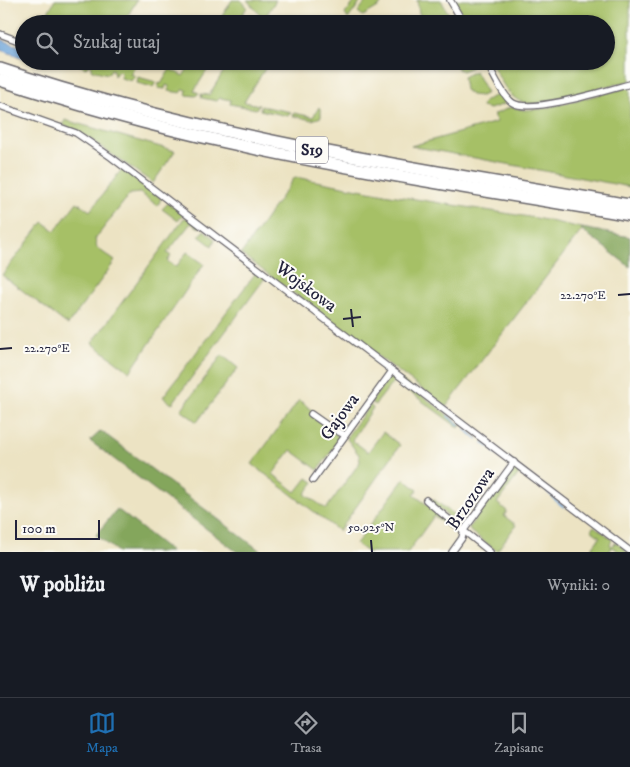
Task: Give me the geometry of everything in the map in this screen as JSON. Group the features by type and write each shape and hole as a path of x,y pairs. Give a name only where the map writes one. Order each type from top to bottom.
{"highway":[{"name":"S19","path":"0,69 116,104 233,134 630,205"},
{"name":"S19","path":"0,80 111,113 226,142 323,162 630,215"}],"street":[{"path":"450,0 459,15"},
{"path":"0,34 15,40"},
{"path":"491,70 512,103 522,106 541,106 630,84"},
{"name":"Wojskowa","path":"0,106 76,133 153,188 630,551"},
{"name":"Gajowa","path":"312,480 392,371"},
{"path":"311,414 345,435"},
{"name":"Brzozowa","path":"452,552 462,538 464,530 514,462"},
{"path":"426,500 490,552"}],"green space":[{"path":"55,0 137,0 128,15 46,15"},
{"path":"232,0 241,0 247,7 242,15 223,15"},
{"path":"247,0 276,0 267,15 260,15"},
{"path":"356,0 362,0 351,15 345,14"},
{"path":"367,0 382,0 380,6 365,15 358,12"},
{"path":"417,0 441,0 449,15 420,15"},
{"path":"454,0 630,0 630,81 535,104 519,101 507,90 495,70 615,70 615,15 463,15"},
{"path":"92,70 110,70 108,74"},
{"path":"113,70 132,70 130,74 135,76 131,81 121,78 121,72 118,71 114,76"},
{"path":"169,70 183,76 187,70 207,70 194,91 199,93 196,96 186,95 187,90 184,89 181,93 169,91 169,86 166,85 165,89 158,88 159,83 161,84"},
{"path":"224,70 264,70 244,102 259,105 256,109 230,104 231,100 220,98 217,101 202,98 201,94 209,95"},
{"path":"475,71 487,93 481,96 471,95 465,90 463,77"},
{"path":"138,77 156,82 153,87 137,83"},
{"path":"630,87 630,187 411,146 497,122 493,115 511,107 524,110 541,109"},
{"path":"499,94 506,101 504,104 490,109 482,107 486,100"},
{"path":"261,106 291,112 288,116 260,110"},
{"path":"319,107 321,117 312,120 293,116 294,113 313,117"},
{"path":"65,120 175,151 153,183 87,137 63,125"},
{"path":"122,169 161,198 158,206 140,193 130,194 95,239 97,248 115,261 68,325 2,275 43,222 55,231 77,202 90,211"},
{"path":"295,177 390,195 536,218 582,228 582,230 446,407 241,254"},
{"path":"168,203 183,214 178,221 162,209"},
{"path":"184,218 188,218 200,227 191,223 167,253 171,256 167,261 176,267 187,252 204,264 130,372 92,343"},
{"path":"582,228 630,237 630,267 582,230"},
{"path":"204,230 215,239 212,246 199,236"},
{"path":"257,271 265,278 172,404 163,397"},
{"path":"222,355 238,368 197,422 181,410"},
{"path":"389,377 397,377 375,405 371,402"},
{"path":"399,378 461,425 459,428 396,382"},
{"path":"299,400 313,411 311,414 341,438 318,470 291,450 273,474 296,492 307,478 314,482 305,494 326,509 360,462 359,455 347,439 370,405 373,408 352,440 368,452 383,432 400,445 339,531 252,464"},
{"path":"101,431 262,552 237,552 90,441"},
{"path":"513,467 520,472 497,503 507,511 504,516 516,525 497,551 471,532 469,527"},
{"path":"404,479 418,490 414,495 437,512 451,526 450,528 434,516 408,552 367,552 356,544"},
{"path":"433,499 465,523 474,511 474,513 463,527 431,503"},
{"path":"117,509 172,552 118,552 96,535"},
{"path":"594,526 612,539 610,545 612,546 616,542 629,552 620,552 612,547 608,552 589,552 600,537 591,530"}],"water":[{"path":"0,39 15,45 15,55 0,50"}],"waterway":[{"path":"448,416 459,425"},
{"path":"465,429 477,439"},
{"path":"483,443 489,447"},
{"path":"493,451 509,463"},
{"path":"519,471 529,478"},
{"path":"547,491 552,496"},
{"path":"553,498 564,507"}]}
